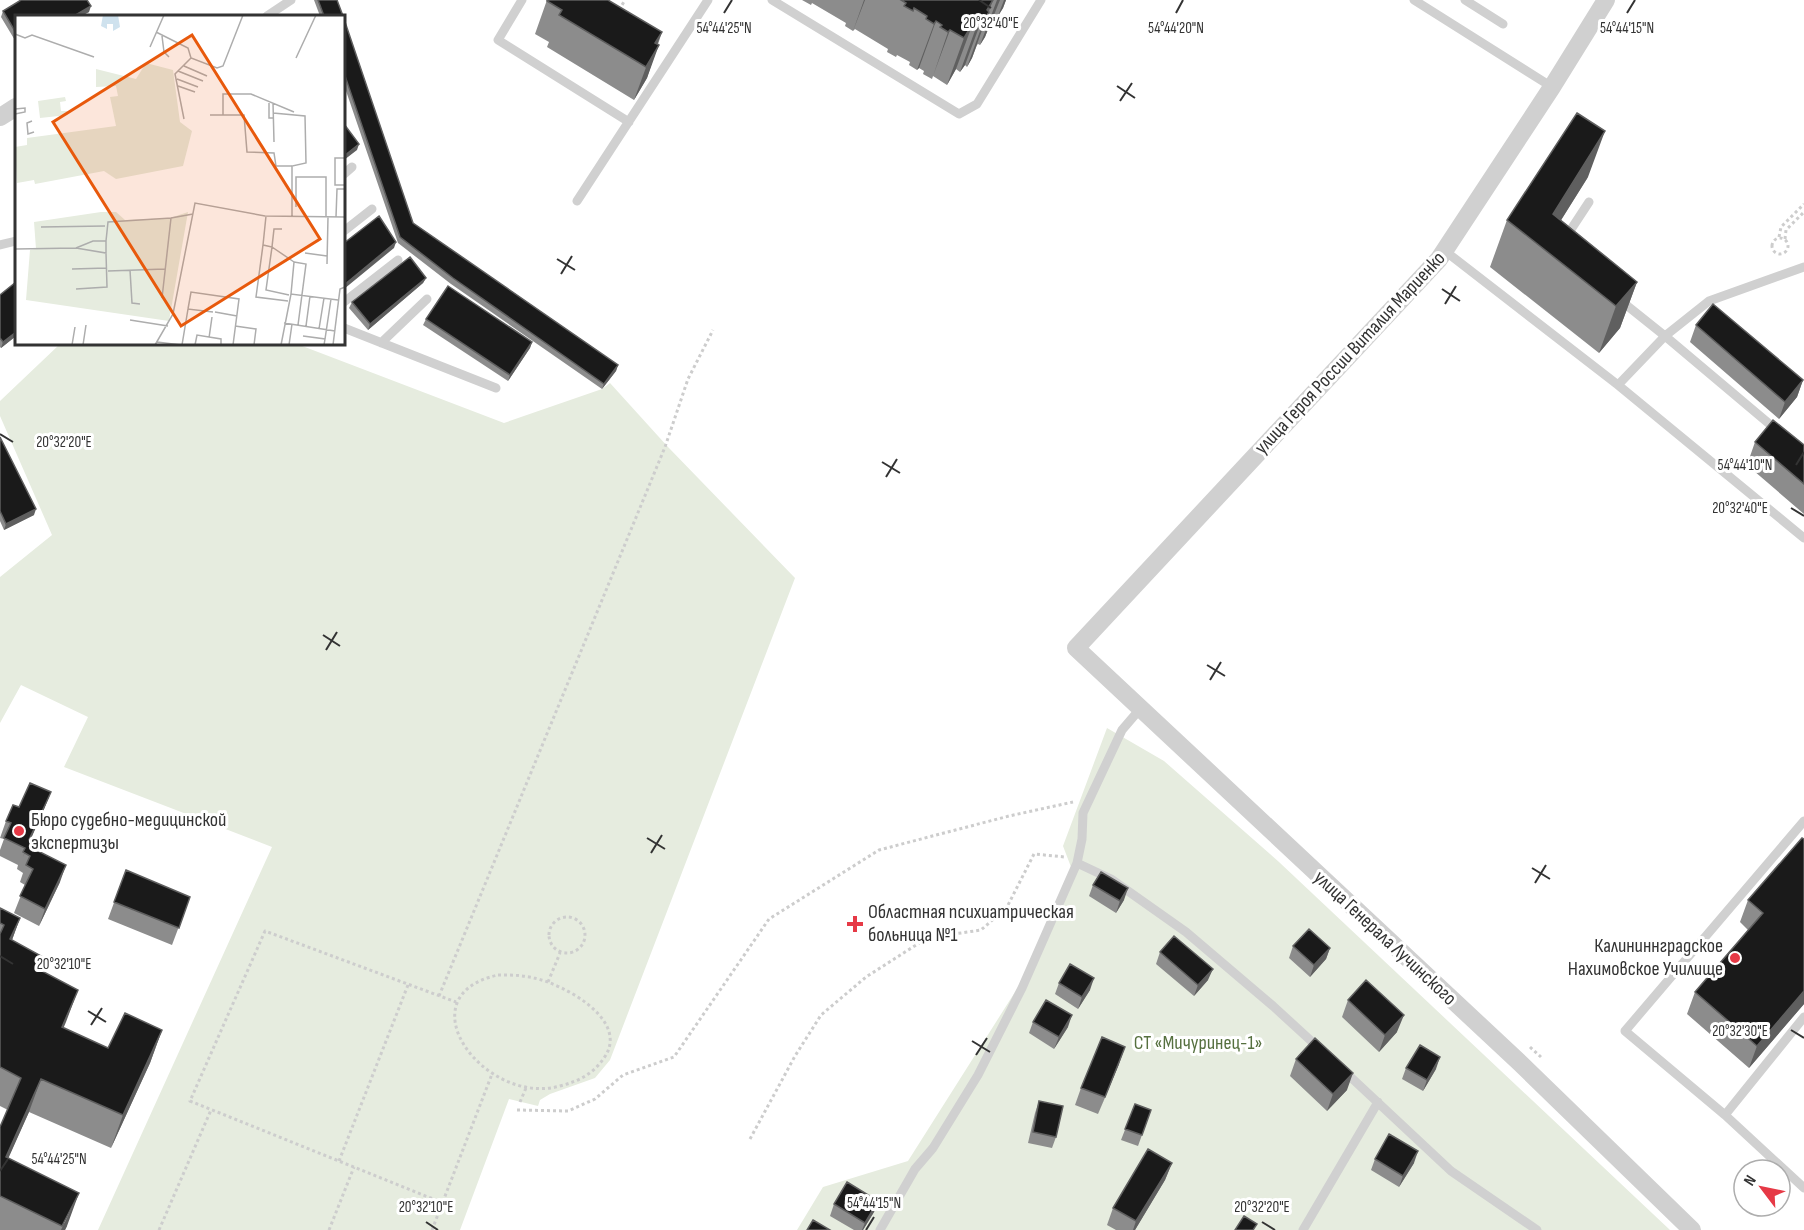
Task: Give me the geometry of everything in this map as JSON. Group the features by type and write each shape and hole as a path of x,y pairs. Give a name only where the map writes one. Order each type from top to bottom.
{"street":[{"name":"улица Героя России Виталия Мариенко","path":"1076,648 1445,251 1606,0"},
{"path":"0,117 15,108"},
{"name":"улица Генерала Лучинского","path":"1076,648 1512,1055 1692,1230"}],"lane":[{"path":"268,15 291,0"},
{"path":"522,0 498,40 629,122"},
{"path":"577,201 708,0"},
{"path":"772,0 959,114 977,104 1041,0"},
{"path":"1414,0 1552,87"},
{"path":"1465,0 1503,24"},
{"path":"345,173 352,167"},
{"path":"1558,250 1589,202"},
{"path":"345,230 372,209"},
{"path":"0,244 15,241"},
{"path":"1445,251 1618,385 1804,538"},
{"path":"345,301 398,260"},
{"path":"1618,385 1665,336 1709,301 1804,267"},
{"path":"1609,291 1789,440"},
{"path":"381,343 427,299"},
{"path":"1709,301 1718,309"},
{"path":"345,328 496,388"},
{"path":"880,1230 915,1169 933,1148 978,1075 1023,988 1077,863 1082,839 1083,813 1122,730 1140,709"},
{"path":"1804,821 1625,1031 1725,1114 1804,1188"},
{"path":"1077,863 1111,879 1186,932 1273,1005 1325,1054"},
{"path":"1725,1114 1804,1017"},
{"path":"1334,1062 1451,1171 1537,1230"},
{"path":"1303,1230 1378,1102"}],"path":[{"path":"616,14 625,0"},
{"path":"1779,237 1785,239 1789,245 1783,254 1777,254 1773,250 1774,240 1779,237 1781,228 1804,204"},
{"path":"1785,239 1786,230 1804,212"},
{"path":"439,996 665,447 688,379 713,330"},
{"path":"517,1110 568,1112 595,1099 623,1075 674,1057 769,919 879,850 1009,816 1090,798"},
{"path":"750,1139 795,1056 821,1015 857,984 927,939 981,930 1007,907 1034,854 1066,857 1077,863"},
{"path":"569,917 578,921 586,929 585,938 578,950 570,954 560,953 552,945 549,935 552,926 559,920 569,917"},
{"path":"443,1203 190,1101 264,931 456,1002"},
{"path":"548,982 560,953"},
{"path":"498,975 516,975 548,982 576,995 595,1010 606,1023 610,1038 607,1054 595,1070 580,1080 544,1090 526,1088 492,1074 463,1046 455,1025 456,1002 467,988 481,979 498,975"},
{"path":"339,1161 408,985"},
{"path":"1527,1044 1544,1060"},
{"path":"432,1230 492,1074"},
{"path":"520,1102 526,1088"},
{"path":"159,1230 211,1110"},
{"path":"329,1230 354,1167"}],"green space":[{"path":"59,345 300,345 504,423 602,389 610,383 668,447 795,578 610,1060 595,1078 550,1094 540,1100 538,1106 509,1099 460,1230 98,1230 272,847 64,767 88,717 21,685 0,723 0,577 52,535 0,416 0,401"},
{"name":"СТ «Мичуринец-1»","path":"1107,728 1164,761 1279,862 1670,1230 797,1230 823,1187 908,1161 1022,981 1071,867 1063,846"}],"building":[{"path":"21,0 87,0 91,6 76,15 15,15 15,31 3,11"},
{"path":"318,0 337,0 343,15 324,15"},
{"path":"547,0 608,0 662,32 655,43 659,45 646,67 559,15 562,10"},
{"path":"901,0 993,0 984,20 982,19 977,25 973,23 964,38 950,30 948,32 936,21 934,24 926,19 927,16 914,8 913,11 904,6 906,3"},
{"path":"345,22 413,223 618,365 604,384 453,278 400,237 345,76"},
{"path":"1577,113 1605,131 1553,214 1637,282 1616,306 1507,220"},
{"path":"345,125 359,144 345,155"},
{"path":"379,216 396,242 345,284 345,242"},
{"path":"410,257 426,278 370,324 352,302"},
{"path":"15,283 15,333 3,342 0,338 0,295"},
{"path":"448,286 532,342 510,375 426,319"},
{"path":"1713,304 1803,380 1785,402 1696,325"},
{"path":"1773,420 1804,445 1804,484 1755,442"},
{"path":"0,437 36,509 6,524 0,511"},
{"path":"30,783 51,792 29,840 33,842 30,847 66,865 45,909 20,896 33,869 26,865 30,856 23,852 25,848 4,838 11,823 6,821 13,805 19,807"},
{"path":"1802,838 1804,839 1804,991 1757,1046 1695,992 1763,913 1748,900"},
{"path":"126,870 190,897 179,928 114,902"},
{"path":"1101,872 1128,888 1120,901 1093,885"},
{"path":"0,908 20,918 10,939 43,957 38,969 78,990 62,1027 108,1048 125,1013 162,1030 123,1115 41,1079 6,1157 79,1193 62,1226 0,1196 0,1127 21,1078 0,1067 0,934 4,925 0,923"},
{"path":"1309,929 1330,948 1314,965 1293,946"},
{"path":"1174,936 1213,969 1198,985 1160,952"},
{"path":"1070,964 1094,978 1082,997 1059,983"},
{"path":"1366,980 1404,1015 1385,1035 1348,1000"},
{"path":"1046,1000 1072,1015 1059,1037 1033,1022"},
{"path":"1102,1037 1125,1047 1105,1097 1081,1088"},
{"path":"1315,1038 1353,1073 1333,1094 1296,1059"},
{"path":"1420,1045 1440,1057 1427,1080 1406,1068"},
{"path":"1039,1101 1063,1106 1056,1137 1033,1132"},
{"path":"1135,1104 1151,1110 1142,1135 1125,1129"},
{"path":"1389,1134 1418,1151 1403,1176 1375,1159"},
{"path":"1148,1149 1172,1163 1136,1221 1113,1208"},
{"path":"847,1182 878,1201 865,1223 834,1204"},
{"path":"1244,1216 1257,1224 1253,1230 1235,1230"},
{"path":"813,1220 830,1230 807,1230"}],"place":[{"name":"Бюро судебно-медицинской экспертизы","path":"19,831"},
{"name":"Областная психиатрическая больница №1","path":"855,924"},
{"name":"Калининнградское Нахимовское Училище","path":"1735,958"}]}
